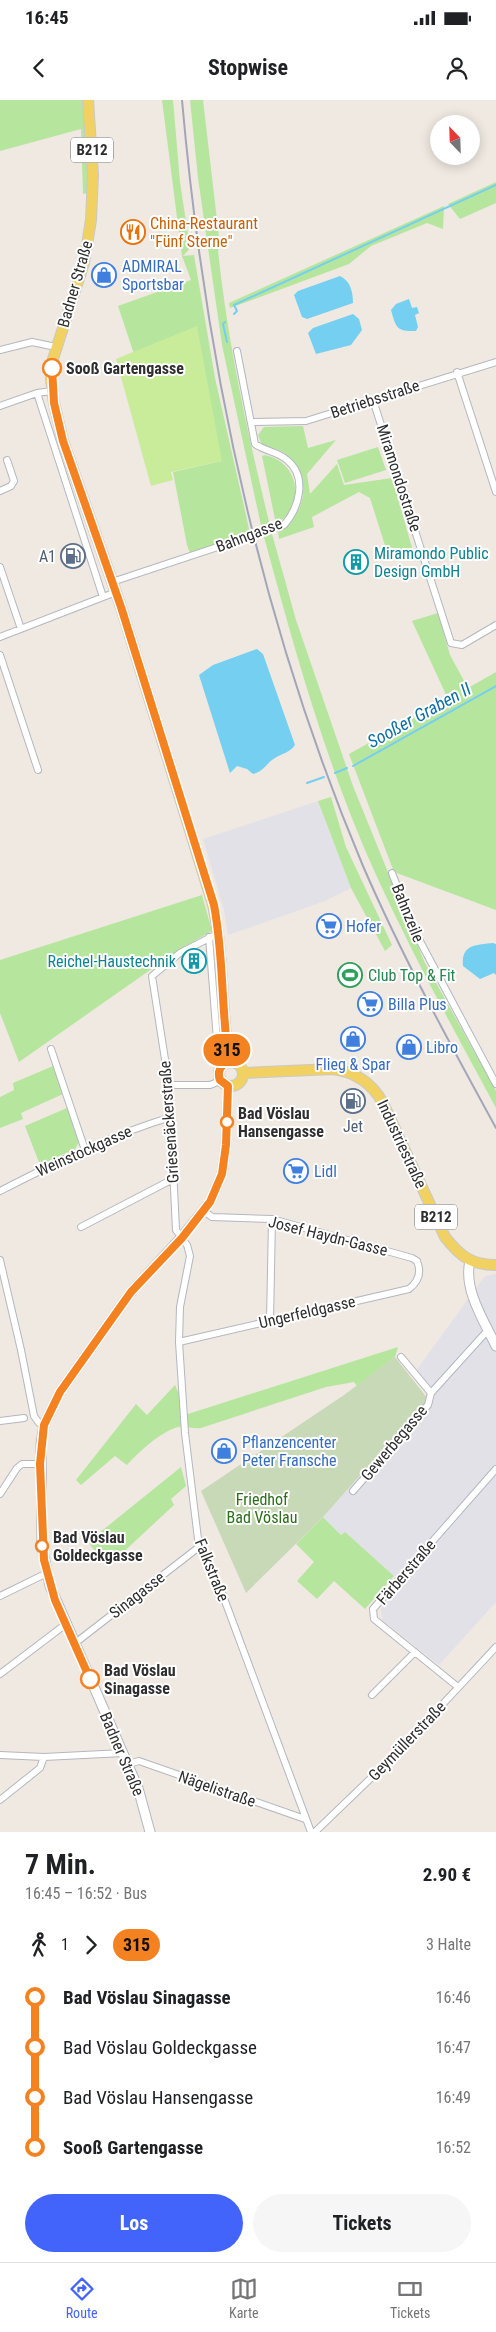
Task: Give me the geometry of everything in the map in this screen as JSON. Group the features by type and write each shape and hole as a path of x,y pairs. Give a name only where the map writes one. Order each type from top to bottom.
{"main road":[{"name":"Badner Straße","path":"56,347 84,263 91,220 93,175 88,100"},
{"name":"B212","path":"56,347 52,368 52,391 63,441 116,592 201,860 214,935 229,1062"},
{"path":"229,1062 237,1064 243,1073 239,1084 224,1083 220,1069 229,1062"},
{"name":"Industriestraße","path":"243,1073 346,1070 358,1076 373,1088 383,1103 445,1237 458,1254 470,1261"},
{"path":"470,1261 496,1265"}],"street":[{"path":"0,350 32,342 56,347"},
{"path":"237,351 251,422"},
{"name":"Betriebsstraße","path":"251,422 306,421 457,372 496,362"},
{"path":"457,372 496,492"},
{"path":"0,406 37,393 52,391"},
{"path":"37,393 103,597"},
{"name":"Miramondostraße","path":"373,400 451,643 462,645 496,625"},
{"name":"Bahngasse","path":"112,582 284,525 292,516 300,497 295,473 289,462 278,454 263,450 255,444 251,422"},
{"path":"0,491 12,486 14,481 7,460"},
{"path":"0,567 21,629"},
{"path":"0,637 116,592"},
{"path":"0,655 38,770"},
{"name":"Bahnzeile","path":"392,873 414,930 496,1084"},
{"name":"Griesenäckerstraße","path":"182,1238 176,1230 169,1085 152,976 180,953 214,935"},
{"path":"51,1049 85,1150"},
{"path":"169,1085 224,1083"},
{"name":"Badner Straße","path":"150,1832 144,1807 128,1764 74,1644 46,1573 42,1546 40,1464 44,1425 60,1392 131,1292 182,1238 204,1211 222,1174 226,1145 224,1083"},
{"name":"Weinstockgasse","path":"0,1191 139,1126 171,1117"},
{"path":"81,1227 173,1179"},
{"name":"Josef Haydn-Gasse","path":"204,1211 212,1217 272,1219 412,1258 418,1262 420,1267"},
{"path":"270,1320 272,1219"},
{"name":"Falkstraße","path":"182,1238 187,1245 190,1256 180,1307 179,1342 185,1433 200,1547 222,1593 311,1832"},
{"path":"0,1260 34,1416 39,1423 44,1425"},
{"path":"470,1261 467,1272 471,1291 496,1346"},
{"name":"Ungerfeldgasse","path":"179,1342 409,1289 415,1285 420,1276 420,1267"},
{"name":"Gewerbegasse","path":"352,1491 428,1405 431,1393 488,1330"},
{"name":"Gewerbegasse","path":"401,1358 431,1393"},
{"path":"0,1421 24,1418"},
{"path":"0,1494 17,1468 22,1464 40,1464"},
{"name":"Färberstraße","path":"458,1687 374,1619 373,1609 496,1469"},
{"name":"Sinagasse","path":"74,1644 200,1547"},
{"path":"0,1596 46,1573"},
{"path":"0,1674 66,1624"},
{"name":"Geymüllerstraße","path":"315,1832 399,1751 496,1647"},
{"path":"372,1694 414,1652"},
{"path":"0,1755 44,1757 123,1753"},
{"path":"0,1800 40,1768 44,1757"},
{"name":"Nägelistraße","path":"128,1764 139,1761 306,1819"}],"shaded area":[{"path":"318,801 351,888 325,901 228,935 224,910 203,839"},
{"path":"496,1274 496,1602 439,1665 382,1620 381,1609 403,1584 345,1532 341,1535 323,1517 428,1399 431,1389 415,1372 485,1276"}],"green space":[{"path":"0,100 83,100 88,153 88,193 83,194 81,129 0,151"},
{"path":"162,100 173,100 180,182 190,248 183,256 194,255 215,378 250,533 190,553 173,472 222,461 135,357 118,306 191,280 182,256"},
{"path":"190,100 203,100 227,321 247,424 270,526 262,530 222,345 198,178"},
{"path":"496,182 496,203 460,219 448,204"},
{"path":"444,206 443,229 427,223 371,246 349,264 230,308 229,303"},
{"path":"197,326 222,461 171,472 173,480 151,486 116,359"},
{"path":"303,426 308,448 336,440 307,474 310,494 337,464 344,485 392,478 413,551 389,558 370,498 359,492 312,517 314,527 279,539 278,532 295,516 300,507 303,496 301,474 287,455 262,445 258,435 264,427"},
{"path":"378,447 386,470 345,483 337,460"},
{"path":"265,455 277,459 286,466 292,475 295,486 295,497 292,507 286,516 276,524 262,456"},
{"path":"272,534 296,620 353,786 424,961 496,1091 496,1108 405,936 359,836 327,752 300,666 264,537"},
{"path":"438,613 450,655 468,688 496,672 496,910 394,872 349,754 448,699 412,621"},
{"path":"331,797 346,847 392,945 385,951 351,888 318,801"},
{"path":"202,895 212,931 180,949 19,1062 0,1013 0,960"},
{"path":"53,1066 63,1094 21,1113 23,1119 0,1128 0,1097 14,1090 13,1083"},
{"path":"67,1108 79,1142 75,1149 40,1165 25,1126"},
{"path":"398,1347 395,1357 357,1386 354,1382 326,1387 201,1428 178,1427 157,1438 127,1465 115,1456 81,1485 76,1480 136,1404 147,1415 175,1385 188,1414"},
{"name":"Friedhof Bad Vöslau","path":"395,1357 428,1399 323,1517 246,1593 201,1491 344,1395"},
{"path":"181,1467 186,1486 171,1499 174,1505 118,1557 95,1551 88,1542"},
{"path":"323,1517 341,1535 345,1532 394,1576 365,1609 334,1581 317,1599 297,1581 314,1562 296,1544"}],"water":[{"path":"340,276 349,284 353,303 307,319 302,317 294,295 298,291"},
{"path":"409,299 412,308 417,307 419,313 415,315 418,327 416,331 404,331 398,327 391,310 396,304"},
{"path":"353,314 359,319 362,330 351,345 316,354 308,333 313,328"},
{"path":"257,649 263,654 295,745 272,760 263,769 253,774 247,769 237,766 230,773 199,675 213,665"},
{"path":"496,944 496,975 494,973 480,979 463,966 464,953 476,945"}],"waterway":[{"path":"234,314 237,311 234,305 496,185"},
{"path":"225,322 223,324 227,342"},
{"name":"Sooßer Graben II","path":"353,766 496,686"},
{"path":"335,773 347,768"},
{"path":"307,783 324,777"}],"railway":[{"path":"182,100 192,198 222,393 243,490 267,586 295,681 327,774 378,900 427,998 496,1128"}],"bus line":[{"name":"315","path":"52,368 52,391 63,441 121,607 214,905 219,933 229,1062 222,1066 219,1073 222,1083 228,1086 226,1145 222,1174 217,1189 204,1211 182,1238 131,1292 60,1392 44,1425 40,1464 40,1512 44,1560 55,1600 90,1679"}],"place":[{"name":"China-Restaurant \"Fünf Sterne\"","path":"133,232"},
{"name":"ADMIRAL Sportsbar","path":"104,275"},
{"name":"Sooß Gartengasse","path":"52,368"},
{"name":"A1","path":"73,556"},
{"name":"Miramondo Public Design GmbH","path":"356,562"},
{"name":"Hofer","path":"329,926"},
{"name":"Reichel-Haustechnik","path":"194,961"},
{"name":"Club Top & Fit","path":"350,975"},
{"name":"Billa Plus","path":"370,1004"},
{"name":"Flieg & Spar","path":"353,1039"},
{"name":"Libro","path":"409,1047"},
{"name":"Jet","path":"353,1101"},
{"name":"Bad Vöslau Hansengasse","path":"227,1122"},
{"name":"Lidl","path":"296,1171"},
{"name":"Pflanzencenter Peter Fransche","path":"224,1451"},
{"name":"Bad Vöslau Goldeckgasse","path":"42,1546"},
{"name":"Bad Vöslau Sinagasse","path":"90,1679"}]}
